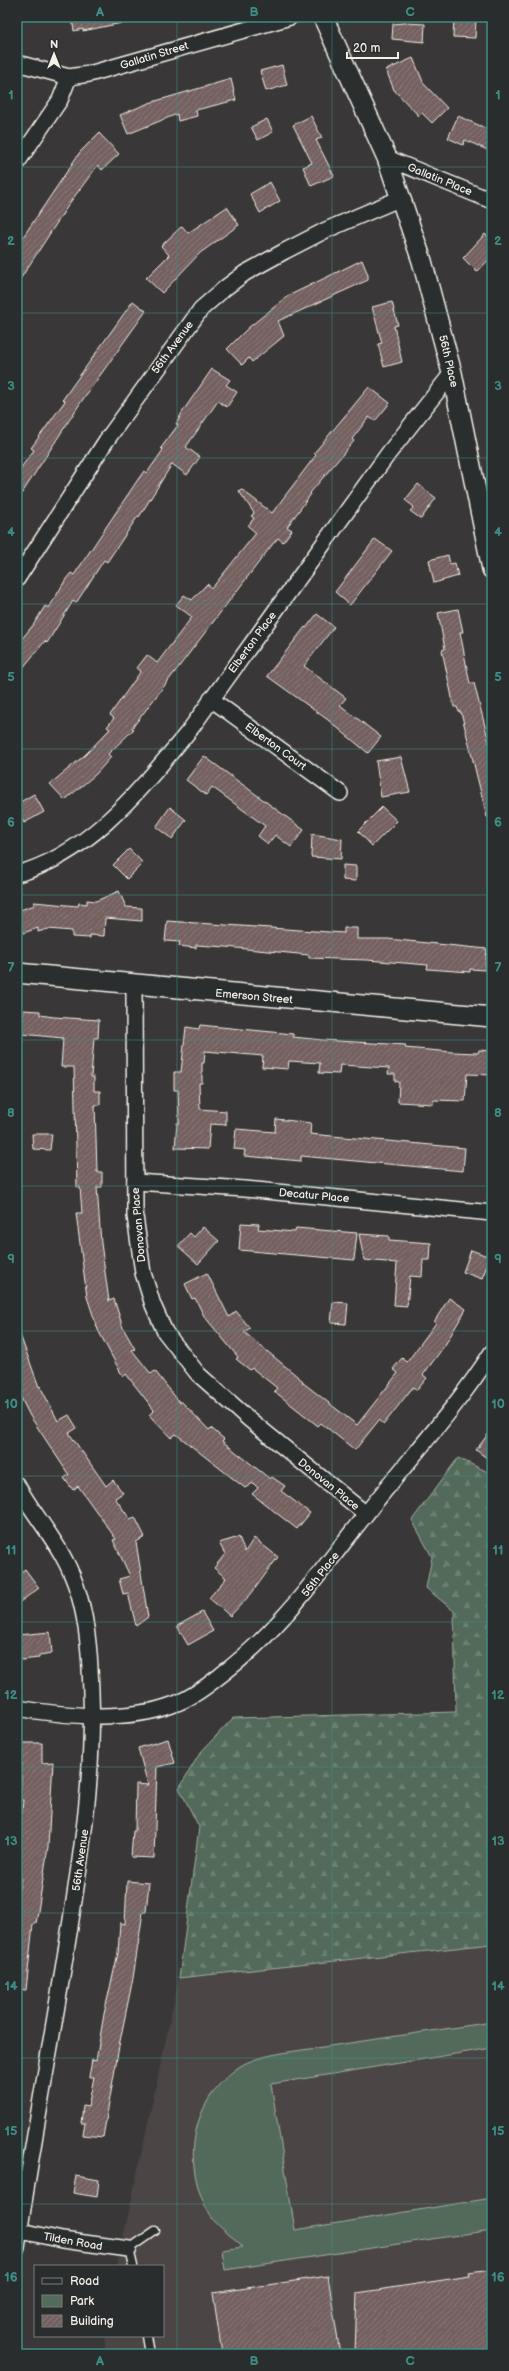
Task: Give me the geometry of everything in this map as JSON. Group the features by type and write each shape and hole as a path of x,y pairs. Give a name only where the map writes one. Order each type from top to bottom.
{"street":[{"name":"Gallatin Street","path":"17,63 69,77 89,74 290,17"},
{"path":"323,17 387,158"},
{"path":"17,163 60,100 69,77"},
{"name":"56th Place","path":"387,158 422,261 452,372 492,570"},
{"name":"Gallatin Place","path":"387,158 492,201"},
{"name":"56th Avenue","path":"17,579 106,441 201,309 235,280 285,251 326,230 401,198"},
{"name":"Elberton Place","path":"17,874 33,869 98,830 128,802 163,763 189,731 388,454 452,372"},
{"name":"Elberton Court","path":"211,699 340,793"},
{"name":"Emerson Street","path":"17,973 134,986 492,1017"},
{"name":"Donovan Place","path":"134,986 135,1182 138,1247 143,1273 153,1305 165,1332 198,1374 366,1514"},
{"name":"Decatur Place","path":"135,1182 252,1189 492,1213"},
{"name":"56th Place","path":"17,1708 120,1716 149,1713 174,1705 205,1687 269,1635 315,1581 366,1514 451,1409 492,1352"},
{"name":"56th Avenue","path":"17,1485 55,1540 78,1592 88,1637 92,1714 89,1797 83,1846 18,2230 17,2248"},
{"name":"Tilden Road","path":"18,2230 100,2247 129,2249"}],"lane":[{"path":"133,2265 129,2249 155,2231"},
{"path":"146,2337 149,2354"}],"shaded area":[{"path":"492,1944 492,2354 106,2354 104,2337 164,2337 164,2265 117,2265 179,1978"}],"green space":[{"path":"458,1458 492,1474 492,1944 179,1978 199,1827 179,1788 200,1753 233,1718 456,1712 454,1611 426,1588 432,1557 412,1520"},
{"path":"492,2022 492,2048 271,2084 295,2230 492,2198 492,2230 225,2270 222,2250 243,2247 217,2224 210,2215 201,2196 195,2176 193,2156 195,2136 200,2117 208,2100 220,2083 241,2066 252,2060 270,2055"}],"building":[{"path":"72,17 121,17 122,23 83,31 83,29 74,31"},
{"path":"454,17 476,19 475,38 453,37"},
{"path":"393,24 425,24 424,42 392,39"},
{"path":"413,58 424,84 447,108 432,123 422,113 419,116 394,90 386,70"},
{"path":"282,65 287,85 266,91 260,71"},
{"path":"231,79 236,100 196,110 197,116 178,121 177,114 128,134 120,115 149,103"},
{"path":"311,116 322,138 316,140 334,176 311,186 303,167 312,163 293,125"},
{"path":"458,116 492,131 492,152 465,140 463,145 448,138"},
{"path":"267,119 273,132 258,140 251,127"},
{"path":"99,133 119,154 102,170 98,165 71,201 17,284 17,246 80,152"},
{"path":"270,182 280,201 260,213 250,194"},
{"path":"227,207 239,225 200,253 162,293 146,278 169,255 161,246 182,226 188,233"},
{"path":"485,234 492,240 492,256 477,272 463,258"},
{"path":"362,260 368,275 368,280 278,321 284,336 252,362 249,358 242,365 227,349 248,328 288,296"},
{"path":"133,301 146,311 81,402 17,501 17,473 34,450 31,448 65,401 63,399"},
{"path":"392,302 398,325 394,326 402,362 384,367 378,344 382,343 372,307"},
{"path":"212,369 230,380 226,385 237,392 227,407 218,401 186,447 200,457 187,475 172,464 139,517 138,516 107,562 104,560 76,603 73,601 47,643 45,641 17,675 17,645 34,624 45,606 49,608 66,579 71,573 74,575 144,471 147,473 163,450 161,448 178,425 176,424 183,411"},
{"path":"369,387 390,403 375,421 369,417 352,439 354,441 310,493 311,494 287,527 292,530 283,542 278,538 272,545 132,728 134,729 108,754 111,757 96,774 65,800 50,784 85,755 110,729 107,727 114,718 110,715 141,671 137,668 147,655 157,663 192,617 176,605 184,595 192,600 207,584 212,588 256,533 248,526 254,518 251,516 254,513 239,491 241,489 272,513 316,455 314,453"},
{"path":"418,484 436,498 421,519 410,511 414,507 405,500"},
{"path":"375,539 392,551 350,605 335,592"},
{"path":"448,555 450,564 455,563 458,576 434,583 429,560"},
{"path":"458,609 463,632 460,632 470,684 474,683 492,754 492,817 487,817 461,712 459,712 457,707 454,707 442,650 445,649 438,613"},
{"path":"317,614 334,627 304,666 346,698 340,705 381,737 368,753 328,720 267,676"},
{"path":"204,756 304,830 291,847 275,835 268,844 258,836 265,826 212,787 206,795 186,780"},
{"path":"401,757 410,792 381,797 376,761"},
{"path":"34,794 44,812 24,823 17,810 17,804"},
{"path":"170,807 186,820 172,839 156,827"},
{"path":"382,807 397,821 372,846 358,831"},
{"path":"312,834 342,839 341,859 311,857"},
{"path":"129,849 143,863 127,879 113,865"},
{"path":"343,865 356,866 356,881 343,880"},
{"path":"119,891 126,907 142,908 142,921 105,918 104,936 90,935 90,938 72,937 72,931 48,929 38,932 38,928 23,933 21,926 19,926 17,911 35,905 34,902 78,906 79,903 87,904 87,900 96,901"},
{"path":"167,921 344,933 344,928 357,928 357,939 388,939 487,949 485,970 470,969 470,972 427,969 428,965 367,960 309,958 309,955 226,947 196,945 196,948 179,946 180,942 165,941"},
{"path":"23,1010 40,1011 40,1015 54,1017 99,1020 98,1038 94,1038 91,1077 94,1077 94,1091 100,1091 100,1105 95,1105 97,1172 102,1172 102,1187 97,1187 101,1243 109,1301 114,1299 123,1328 135,1349 132,1350 151,1374 155,1371 180,1403 181,1401 209,1430 211,1428 224,1439 222,1441 270,1479 272,1477 285,1486 281,1491 310,1513 297,1529 252,1494 258,1488 253,1483 245,1488 176,1434 171,1438 149,1415 154,1410 126,1374 123,1377 98,1330 87,1297 76,1213 82,1213 80,1187 77,1187 74,1067 61,1067 63,1038 21,1034"},
{"path":"200,1025 293,1034 293,1037 322,1040 406,1045 405,1048 478,1053 479,1050 492,1051 492,1075 467,1074 465,1101 433,1100 433,1104 398,1102 399,1082 395,1081 395,1074 388,1074 389,1068 340,1065 339,1074 319,1073 320,1063 289,1061 288,1069 262,1067 263,1056 205,1051 204,1063 202,1063 202,1083 199,1083 200,1109 226,1111 226,1125 210,1124 208,1149 175,1148 177,1123 179,1123 178,1090 174,1090 174,1072 181,1072 186,1027 199,1029"},
{"path":"276,1119 311,1123 310,1134 465,1148 463,1171 301,1156 301,1161 244,1156 245,1150 234,1149 236,1129 275,1132"},
{"path":"32,1134 52,1134 50,1150 33,1149"},
{"path":"241,1223 259,1224 258,1229 295,1232 296,1228 357,1233 354,1260 239,1250"},
{"path":"203,1227 219,1241 198,1264 178,1246 190,1233 194,1237"},
{"path":"359,1234 389,1236 389,1240 431,1243 430,1260 423,1260 422,1277 410,1276 407,1306 394,1305 397,1263 364,1260"},
{"path":"471,1250 490,1257 482,1279 463,1272"},
{"path":"207,1273 229,1317 236,1311 250,1328 244,1332 303,1381 302,1382 357,1425 398,1373 393,1369 402,1358 407,1362 436,1323 434,1322 449,1298 466,1309 445,1345 423,1375 427,1378 417,1390 413,1387 384,1424 379,1420 355,1450 321,1423 318,1426 274,1391 277,1388 252,1368 250,1370 236,1359 238,1357 204,1316 195,1298 192,1299 185,1284"},
{"path":"333,1302 348,1303 346,1324 331,1323"},
{"path":"17,1332 19,1332 39,1387 40,1386 58,1421 69,1415 77,1428 69,1433 106,1486 113,1480 123,1493 115,1498 130,1519 135,1517 145,1537 136,1542 148,1617 136,1626 128,1593 123,1594 119,1579 130,1576 113,1540 116,1539 78,1486 73,1490 64,1478 69,1475 30,1416 17,1390"},
{"path":"492,1429 492,1462 476,1450"},
{"path":"239,1537 245,1552 254,1538 278,1557 251,1594 230,1616 209,1598 226,1578 214,1568 225,1554 219,1543"},
{"path":"25,1569 39,1588 17,1604 17,1575"},
{"path":"202,1612 213,1631 188,1645 177,1626"},
{"path":"50,1632 52,1653 39,1655 39,1658 21,1660 18,1635"},
{"path":"168,1739 175,1763 157,1767 154,1858 131,1857 133,1831 135,1831 136,1784 148,1785 138,1748"},
{"path":"17,1743 42,1743 42,1763 53,1762 48,1847 36,1924 33,1924 26,1990 17,1989 17,1899 21,1877 17,1876 17,1861 23,1800 20,1800 22,1763 17,1763"},
{"path":"127,1881 149,1883 146,1912 143,1912 133,1978 103,2137 83,2135 85,2123 81,2123 83,2106 88,2107 94,2077 89,2077 92,2060 96,2061 104,2014 118,1953 120,1923 125,1924"},
{"path":"76,2176 99,2180 97,2197 73,2193"},
{"path":"492,2270 492,2354 374,2354 373,2350 355,2353 357,2293 470,2276 469,2273"},
{"path":"328,2276 340,2354 222,2354 213,2293"}]}
